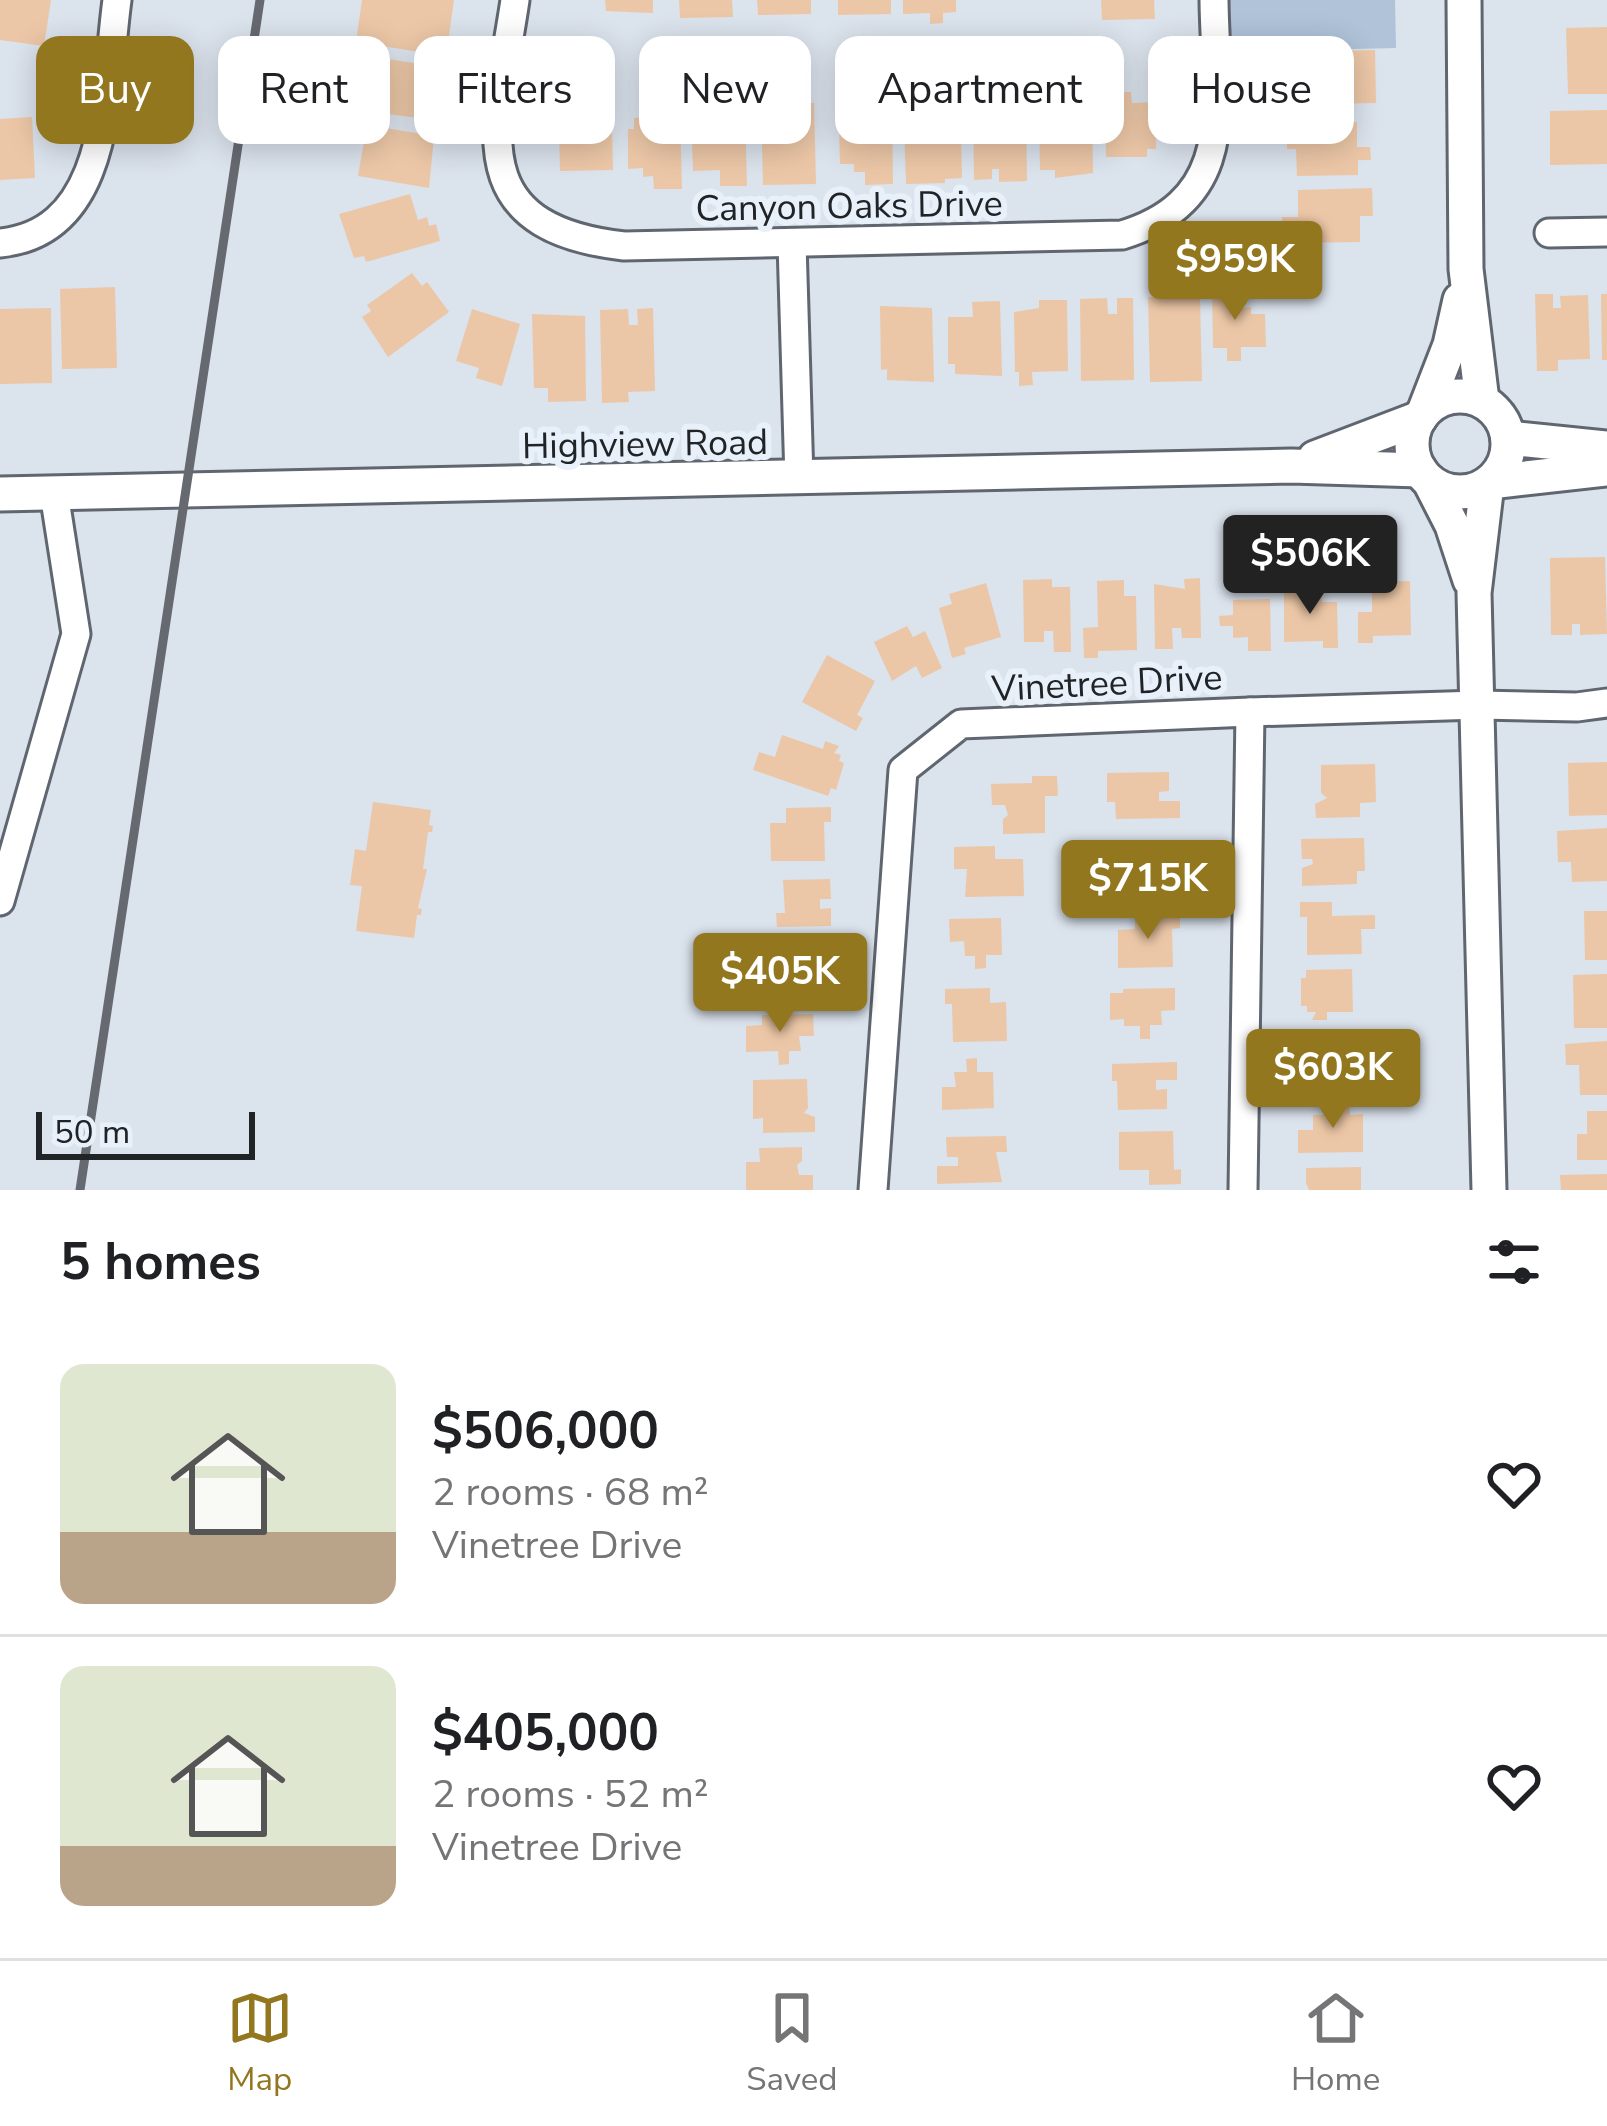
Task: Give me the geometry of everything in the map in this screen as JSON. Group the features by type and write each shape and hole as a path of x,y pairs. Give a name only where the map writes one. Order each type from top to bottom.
{"street":[{"path":"0,243 23,241 59,221 84,189 98,145 117,0"},
{"name":"Canyon Oaks Drive","path":"515,0 494,143 502,176 533,219 586,242 624,246 1122,235 1149,227 1174,213 1194,192 1208,162 1216,128 1214,0"},
{"path":"1464,0 1466,269 1482,400 1504,423 1508,438 1507,454 1489,483 1474,593 1489,1190"},
{"path":"1549,233 1607,232"},
{"path":"792,243 799,479"},
{"path":"1466,269 1450,346 1412,444 1452,525 1474,593"},
{"path":"1422,415 1452,396 1482,400"},
{"name":"Highview Road","path":"1291,466 1422,415"},
{"path":"1508,438 1607,448"},
{"name":"Highview Road","path":"0,494 1291,466 1425,476"},
{"path":"1425,476 1459,492 1489,483 1607,469"},
{"path":"0,901 76,634 54,493"},
{"name":"Vinetree Drive","path":"873,1190 903,770 962,724 1607,703"},
{"path":"1243,1190 1250,712"}],"shaded area":[{"path":"1229,0 1395,0 1396,48 1354,49 1354,36 1230,36"}],"building":[{"path":"0,0 51,0 46,36 36,36 36,45 0,40"},
{"path":"362,0 454,0 449,36 414,36 414,51 390,47 390,36 357,36"},
{"path":"605,0 653,0 653,13 606,11"},
{"path":"679,0 732,0 733,17 680,18"},
{"path":"757,0 811,0 811,14 758,15"},
{"path":"838,0 891,0 891,14 838,15"},
{"path":"903,0 956,0 956,12 943,13 943,23 930,24 930,13 903,14"},
{"path":"1101,0 1154,0 1155,19 1102,20"},
{"path":"1607,27 1607,94 1568,94 1566,28"},
{"path":"1354,50 1375,50 1376,103 1354,103"},
{"path":"390,59 414,63 414,118 390,114"},
{"path":"1124,92 1131,92 1132,103 1148,102 1148,144 1156,144 1156,149 1147,149 1147,157 1106,157 1106,144 1124,144"},
{"path":"811,103 816,184 763,185 762,144 811,144"},
{"path":"1607,110 1607,164 1550,165 1550,111"},
{"path":"32,117 35,178 0,180 0,119"},
{"path":"639,117 639,144 681,144 682,189 654,189 653,176 643,177 643,168 628,169 628,129 634,129 634,118"},
{"path":"1354,122 1357,147 1370,147 1371,160 1358,160 1358,175 1297,176 1296,149 1287,149 1287,144 1354,144"},
{"path":"390,129 414,133 414,144 433,144 429,188 358,176 364,144 390,144"},
{"path":"559,144 612,144 613,170 560,171"},
{"path":"692,144 746,144 747,186 720,186 720,170 693,171"},
{"path":"840,144 892,144 893,184 865,185 865,172 854,172 854,164 840,164"},
{"path":"905,144 961,144 962,178 906,184"},
{"path":"974,144 1027,144 1027,181 999,182 999,169 992,169 992,179 974,180"},
{"path":"1040,144 1093,144 1093,173 1055,178 1055,170 1040,170"},
{"path":"1372,188 1373,216 1360,216 1360,242 1283,243 1282,217 1298,217 1298,190"},
{"path":"410,194 418,220 427,217 429,226 436,224 440,241 366,262 364,256 354,258 339,214"},
{"path":"412,273 422,286 427,282 449,312 388,357 362,317 371,311 367,305"},
{"path":"1240,286 1240,308 1265,314 1266,347 1241,347 1241,361 1227,361 1227,348 1213,348 1212,287"},
{"path":"115,287 117,368 62,369 60,289"},
{"path":"1535,294 1553,294 1553,308 1561,308 1560,296 1588,295 1590,359 1558,360 1558,371 1537,371"},
{"path":"1601,294 1607,294 1607,360 1602,360"},
{"path":"1148,297 1200,298 1202,381 1150,382"},
{"path":"1107,298 1108,314 1117,314 1117,298 1133,298 1134,380 1081,381 1080,299"},
{"path":"1039,300 1067,300 1068,371 1032,372 1033,385 1019,386 1014,312 1039,308"},
{"path":"1000,301 1002,376 955,374 955,364 948,364 948,317 973,317 972,302"},
{"path":"880,306 932,308 934,382 887,380 887,369 881,370"},
{"path":"51,308 52,383 0,384 0,309"},
{"path":"653,308 655,391 628,392 629,402 602,403 600,310 628,309 629,325 638,325 637,309"},
{"path":"472,309 520,324 502,386 476,378 479,368 456,361"},
{"path":"532,314 585,316 586,401 548,402 548,388 534,388"},
{"path":"1605,557 1607,634 1580,635 1580,624 1572,624 1572,635 1551,635 1550,558"},
{"path":"1200,578 1201,638 1182,638 1181,628 1172,628 1173,649 1155,649 1154,584 1185,589 1184,579"},
{"path":"1052,579 1052,587 1070,587 1071,652 1054,652 1053,631 1044,631 1044,642 1024,642 1023,580"},
{"path":"1124,580 1124,596 1136,596 1137,650 1098,651 1098,658 1084,658 1083,628 1098,627 1097,581"},
{"path":"1410,581 1411,635 1373,636 1373,643 1358,643 1358,612 1372,612 1372,582"},
{"path":"986,583 1001,637 964,648 966,654 952,658 939,608 952,604 949,594"},
{"path":"1322,586 1322,602 1337,602 1338,648 1323,648 1323,641 1284,642 1284,587"},
{"path":"1270,599 1271,651 1248,651 1248,637 1233,638 1233,626 1220,626 1219,616 1233,615 1233,600"},
{"path":"907,626 913,637 925,631 942,668 922,678 916,666 892,681 874,642"},
{"path":"827,655 875,681 857,715 863,718 856,731 802,702"},
{"path":"782,735 823,749 825,741 839,746 834,753 844,763 836,790 831,788 828,796 753,770 759,752 775,757"},
{"path":"1607,762 1607,815 1569,816 1568,763"},
{"path":"1375,764 1376,802 1360,803 1360,817 1316,818 1315,804 1327,798 1321,793 1321,765"},
{"path":"1169,772 1169,791 1159,792 1159,801 1180,801 1180,818 1116,819 1115,802 1107,802 1107,773"},
{"path":"1032,776 1057,776 1058,796 1045,796 1045,833 1003,834 1003,819 1008,815 1005,805 992,805 991,784 1032,783"},
{"path":"373,802 431,810 429,825 433,826 428,832 423,869 427,869 418,908 422,909 414,938 356,931 362,886 350,885 355,849 366,851"},
{"path":"831,807 831,822 824,822 825,861 771,861 770,823 786,823 786,808"},
{"path":"1607,828 1607,881 1572,882 1571,862 1558,862 1557,831"},
{"path":"1364,838 1365,871 1357,871 1357,884 1302,886 1302,868 1313,864 1312,859 1302,859 1301,839"},
{"path":"995,846 995,859 1023,859 1024,896 965,897 967,869 954,869 954,847"},
{"path":"1183,847 1184,867 1173,867 1173,877 1184,877 1184,894 1111,895 1111,882 1138,881 1137,865 1125,866 1125,848"},
{"path":"830,879 831,899 820,899 820,909 831,908 831,926 777,927 776,913 785,913 783,880"},
{"path":"1300,902 1332,902 1332,916 1375,915 1375,929 1361,929 1362,954 1307,955 1307,917 1300,917"},
{"path":"1584,911 1607,911 1607,960 1585,960"},
{"path":"1180,913 1180,928 1172,929 1173,967 1118,968 1118,930 1135,929 1135,915"},
{"path":"1001,918 1002,955 986,955 986,968 975,969 975,956 965,956 964,941 950,942 949,919"},
{"path":"824,943 825,957 818,958 818,996 764,997 764,958 779,958 779,944"},
{"path":"1352,969 1353,1012 1327,1012 1327,1020 1312,1020 1316,1012 1301,1006 1301,978 1306,978 1306,970"},
{"path":"1607,974 1607,1028 1574,1028 1573,975"},
{"path":"990,988 990,1003 1006,1002 1007,1041 953,1042 952,1004 945,1004 945,989"},
{"path":"1175,988 1175,1010 1161,1011 1162,1025 1150,1025 1150,1039 1140,1039 1140,1026 1124,1026 1124,1019 1110,1020 1110,993"},
{"path":"813,1014 814,1036 799,1036 801,1051 789,1051 789,1064 779,1065 778,1051 746,1052 746,1026 762,1025 762,1015"},
{"path":"1358,1033 1359,1072 1328,1072 1328,1087 1297,1087 1296,1073 1307,1072 1303,1034"},
{"path":"1607,1041 1607,1095 1580,1095 1579,1065 1566,1065 1565,1044"},
{"path":"977,1058 977,1072 993,1072 994,1108 942,1110 942,1087 956,1087 954,1072 967,1072 966,1059"},
{"path":"1177,1062 1177,1080 1156,1080 1156,1090 1167,1089 1167,1109 1118,1110 1112,1064"},
{"path":"807,1079 804,1113 815,1117 815,1132 763,1133 763,1118 753,1119 753,1080"},
{"path":"1349,1101 1350,1115 1363,1114 1363,1152 1298,1153 1298,1130 1313,1130 1313,1115 1323,1115 1322,1102"},
{"path":"1587,1111 1607,1111 1607,1160 1577,1160 1577,1134 1587,1134"},
{"path":"1173,1131 1174,1170 1181,1169 1181,1184 1149,1185 1149,1170 1119,1170 1119,1132"},
{"path":"1006,1136 1007,1152 996,1152 1002,1182 937,1184 937,1166 958,1166 958,1157 947,1157 946,1137"},
{"path":"802,1147 799,1175 813,1175 813,1190 746,1190 746,1162 760,1162 759,1148"},
{"path":"1361,1167 1361,1190 1309,1190 1306,1183 1306,1168"},
{"path":"1607,1174 1607,1190 1561,1190 1560,1175"}],"railway":[{"path":"80,1190 260,0"}]}
